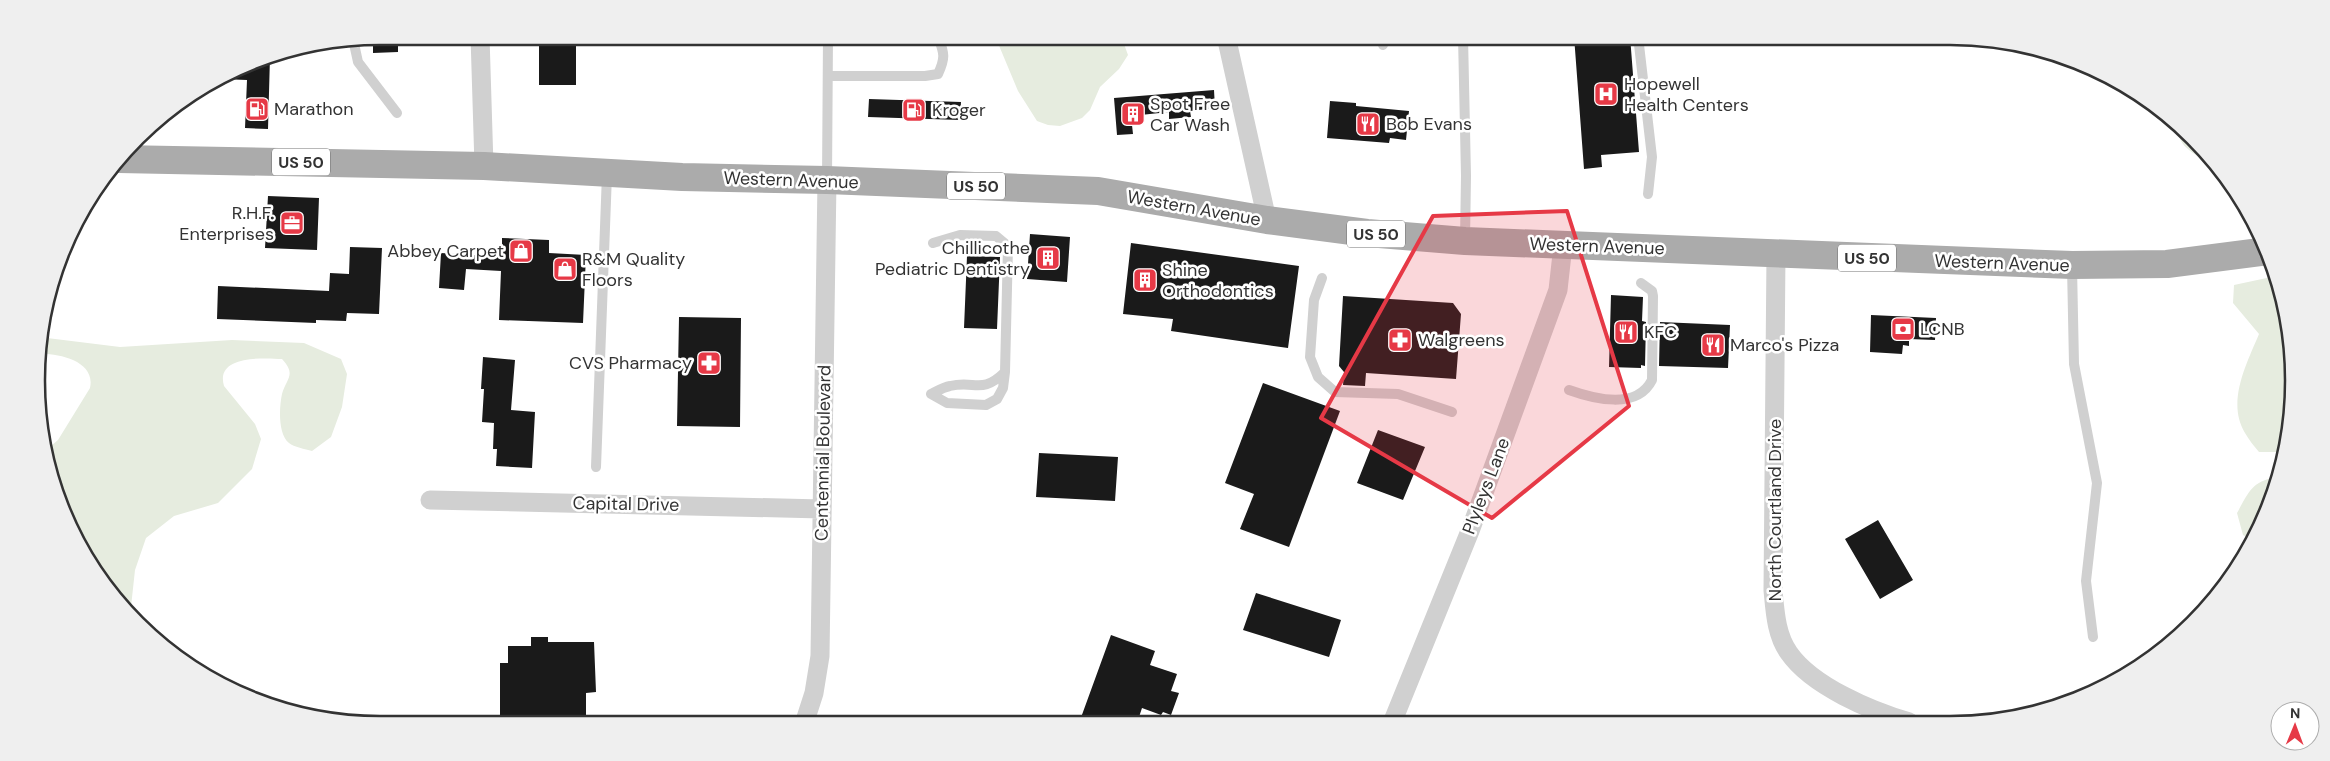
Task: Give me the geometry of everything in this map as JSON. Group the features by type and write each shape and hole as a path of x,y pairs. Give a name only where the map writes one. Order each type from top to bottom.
{"main road":[{"name":"Western Avenue","path":"129,158 484,166 608,173 1098,191 1267,220 1367,233 1465,241 2072,265 2167,264 2259,252"}],"street":[{"path":"480,45 484,166"},
{"path":"1228,45 1267,220"},
{"name":"Centennial Boulevard","path":"807,716 814,693 820,656 827,180"},
{"name":"Plyleys Lane","path":"1395,716 1470,531 1558,290 1563,245"},
{"name":"North Courtland Drive","path":"1776,254 1773,590 1776,622 1788,652 1807,672 1844,695 1890,716"},
{"name":"Capital Drive","path":"430,500 822,509"}],"lane":[{"path":"827,180 828,45"},
{"path":"828,76 925,76 938,74 944,62 941,45"},
{"path":"1463,45 1466,176 1465,241"},
{"path":"1639,45 1652,157 1648,194"},
{"path":"355,46 358,62 397,113"},
{"path":"596,467 608,173"},
{"path":"933,243 960,235 996,236 1008,246 1005,372 1003,388 997,399 986,405 948,403 931,394 950,386 984,386 995,381 1005,372"},
{"path":"2072,265 2074,364 2097,483 2086,581 2093,637"},
{"path":"1322,278 1314,300 1310,357 1318,377 1334,392 1398,394 1452,412"},
{"path":"1569,390 1600,398 1625,399 1637,395 1652,380 1652,291 1641,283"}],"highlighted area":[{"path":"1567,211 1629,406 1492,518 1321,418 1433,216"}],"shaded area":[{"path":"999,45 1124,45 1128,55 1119,69 1100,87 1090,110 1082,118 1060,126 1048,125 1037,121 1018,91"},
{"path":"2179,135 2202,159 2184,145"},
{"path":"2269,278 2274,294 2282,337 2285,380 2282,424 2278,452 2259,452 2245,433 2240,421 2237,409 2240,383 2259,334 2233,303 2234,285"},
{"path":"48,338 120,347 232,340 304,343 341,359 347,374 342,407 331,437 312,451 289,443 283,434 280,413 281,400 290,373 282,359 243,360 227,369 223,376 224,386 255,424 261,439 252,469 218,503 174,516 146,538 135,570 131,605 114,585 80,529 63,488 51,446 58,440 90,388 90,379 82,365 74,360 47,354"},
{"path":"2270,478 2259,509 2246,537 2243,535 2237,513 2252,489"}],"building":[{"path":"373,45 398,45 398,52 373,53"},
{"path":"539,45 576,45 576,85 539,85"},
{"name":"Hopewell Health Centers","path":"1575,45 1631,45 1639,152 1601,155 1602,167 1584,169"},
{"name":"Marathon","path":"270,64 268,129 245,128 247,80 233,79"},
{"name":"Spot Free Car Wash","path":"1214,90 1215,108 1190,111 1191,117 1169,119 1169,112 1131,116 1133,134 1117,135 1114,98"},
{"name":"Kroger","path":"869,99 961,102 960,120 868,117"},
{"name":"Bob Evans","path":"1330,101 1356,103 1356,106 1409,111 1406,140 1390,138 1389,143 1327,138"},
{"name":"R.H.F. Enterprises","path":"268,196 319,198 317,250 265,248"},
{"name":"Chillicothe Pediatric Dentistry","path":"1030,234 1070,237 1067,282 1027,279"},
{"path":"502,238 549,240 549,253 586,255 583,323 499,320 501,271 466,269 464,290 439,288 441,253 502,257"},
{"path":"1131,243 1299,266 1288,348 1171,331 1173,319 1123,314"},
{"path":"350,247 382,248 379,314 347,313 346,321 316,320 316,323 217,319 218,286 329,291 330,273 349,274"},
{"path":"967,256 1000,257 997,329 964,328"},
{"name":"KFC","path":"1611,295 1643,297 1642,321 1646,322 1645,366 1641,365 1641,368 1609,367"},
{"name":"Walgreens","path":"1343,296 1453,303 1461,314 1456,379 1366,373 1365,386 1343,385 1344,372 1339,366"},
{"name":"LCNB","path":"1871,315 1936,318 1935,340 1909,339 1909,346 1903,345 1902,354 1870,352"},
{"name":"CVS Pharmacy","path":"679,317 741,318 740,427 677,426"},
{"path":"1660,322 1730,325 1728,368 1659,366"},
{"path":"483,357 515,360 511,410 535,412 532,468 496,466 497,449 493,449 494,423 482,422 484,389 481,389"},
{"path":"1263,383 1340,411 1289,547 1240,529 1254,494 1225,483"},
{"path":"1378,430 1425,447 1403,500 1357,483"},
{"path":"1039,453 1118,457 1115,501 1036,497"},
{"path":"1878,520 1913,580 1880,599 1845,539"},
{"path":"1256,593 1341,620 1329,657 1243,630"},
{"path":"1111,635 1155,651 1150,665 1177,674 1171,691 1179,693 1171,715 1163,712 1161,715 1142,708 1139,716 1082,716"},
{"path":"531,637 548,637 548,642 594,642 596,692 586,693 586,716 500,716 500,663 508,663 508,646 531,646"}],"place":[{"name":"Hopewell Health Centers","path":"1606,94"},
{"name":"Marathon","path":"257,109"},
{"name":"Kroger","path":"914,110"},
{"name":"Spot Free Car Wash","path":"1133,114"},
{"name":"Bob Evans","path":"1368,124"},
{"name":"R.H.F. Enterprises","path":"292,223"},
{"name":"Abbey Carpet","path":"521,251"},
{"name":"Chillicothe Pediatric Dentistry","path":"1048,258"},
{"name":"R&M Quality Floors","path":"565,269"},
{"name":"Shine Orthodontics","path":"1145,280"},
{"name":"LCNB","path":"1903,329"},
{"name":"KFC","path":"1626,332"},
{"name":"Walgreens","path":"1400,340"},
{"name":"Marco's Pizza","path":"1713,345"},
{"name":"CVS Pharmacy","path":"709,363"}]}
